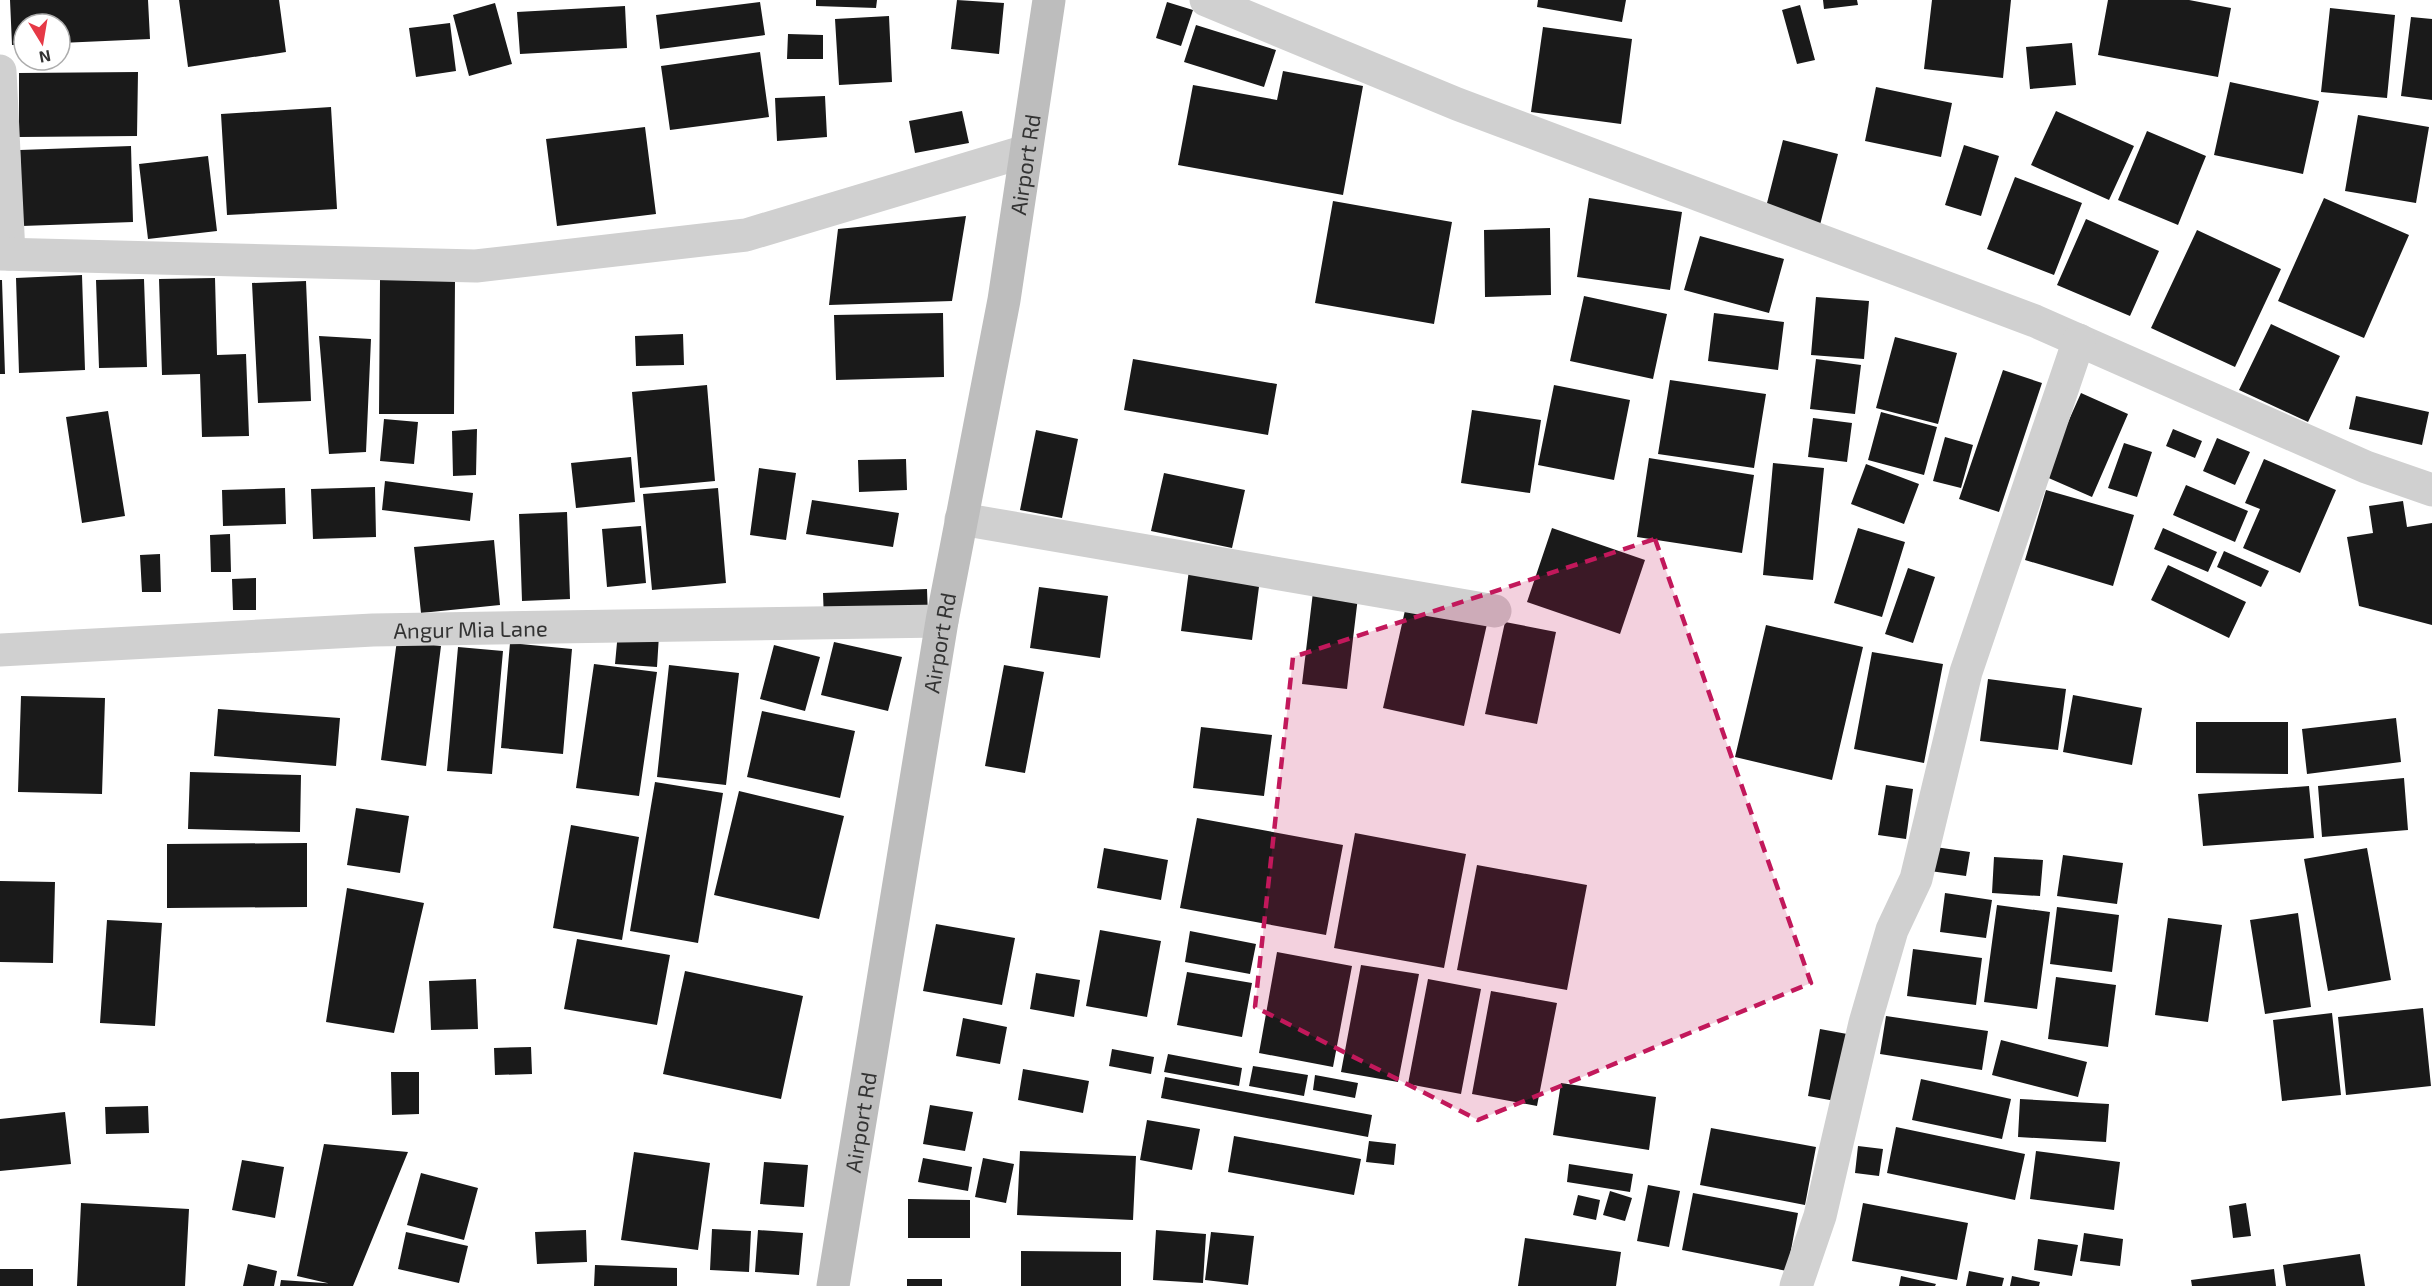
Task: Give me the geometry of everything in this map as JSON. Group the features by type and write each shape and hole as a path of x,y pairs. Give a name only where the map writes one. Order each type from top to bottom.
{"main road":[{"name":"Airport Rd","path":"833,1286 942,621 1004,300 1050,0"}],"street":[{"path":"1206,0 1457,104 2035,321 2366,467 2432,490"},
{"path":"0,71 5,254 476,266 746,235 1026,151"},
{"path":"1796,1286 1820,1216 1865,1023 1892,930 1916,879 1966,672 2079,340"},
{"path":"962,519 1495,611"},
{"name":"Angur Mia Lane","path":"0,650 373,630 942,621"}],"highlighted area":[{"path":"1655,539 1811,983 1478,1120 1255,1007 1293,657"}],"building":[{"path":"10,0 148,0 150,39 72,42 72,12 12,12 12,45"},
{"path":"179,0 279,0 286,52 188,67"},
{"path":"816,0 877,0 876,8 816,6"},
{"path":"957,0 1004,3 999,54 951,49"},
{"path":"1538,0 1626,0 1622,22 1537,7"},
{"path":"1823,0 1857,0 1858,5 1824,9"},
{"path":"1932,0 2011,0 2003,78 1924,69"},
{"path":"2108,0 2189,0 2231,8 2218,77 2098,55"},
{"path":"760,2 765,35 660,49 656,15"},
{"path":"1167,2 1193,10 1181,46 1156,38"},
{"path":"495,3 512,64 469,76 453,15"},
{"path":"1800,5 1815,60 1797,64 1782,10"},
{"path":"625,6 627,48 520,54 517,12"},
{"path":"2330,8 2395,15 2387,98 2321,92"},
{"path":"889,16 892,82 839,85 835,19"},
{"path":"2411,17 2432,19 2432,100 2401,96"},
{"path":"450,23 456,71 416,77 409,28"},
{"path":"1196,25 1276,50 1264,87 1184,62"},
{"path":"1543,27 1632,39 1621,124 1531,112"},
{"path":"788,34 823,35 823,59 787,59"},
{"path":"2072,43 2076,85 2030,89 2026,47"},
{"path":"760,52 769,117 670,130 661,66"},
{"path":"1283,71 1363,86 1343,195 1178,165 1193,85 1277,100"},
{"path":"138,72 137,136 19,137 19,73"},
{"path":"2230,82 2319,101 2303,174 2214,155"},
{"path":"1876,87 1952,103 1941,157 1865,141"},
{"path":"825,96 827,137 777,141 775,98"},
{"path":"331,107 337,209 227,215 221,114"},
{"path":"962,111 969,143 915,153 909,121"},
{"path":"2056,111 2134,146 2109,200 2031,165"},
{"path":"2358,115 2429,127 2416,203 2345,191"},
{"path":"645,127 656,214 557,226 546,139"},
{"path":"2147,131 2206,156 2178,225 2118,200"},
{"path":"1783,140 1838,154 1820,225 1765,211"},
{"path":"1964,145 1999,156 1981,216 1945,205"},
{"path":"131,146 133,222 22,226 20,150"},
{"path":"208,156 217,231 148,239 139,164"},
{"path":"2015,177 2082,203 2054,275 1987,249"},
{"path":"1589,198 1682,212 1670,290 1577,277"},
{"path":"2324,198 2409,235 2364,338 2278,301"},
{"path":"1333,201 1452,222 1434,324 1315,303"},
{"path":"966,216 952,301 829,305 838,229"},
{"path":"2086,219 2159,251 2130,316 2057,285"},
{"path":"1550,228 1551,295 1485,297 1484,230"},
{"path":"2197,230 2281,269 2235,367 2151,328"},
{"path":"1700,236 1784,259 1769,313 1684,290"},
{"path":"82,275 85,370 19,373 16,278"},
{"path":"215,278 217,355 246,354 249,436 202,437 200,374 162,375 159,279"},
{"path":"144,279 147,367 99,368 96,280"},
{"path":"0,280 2,280 5,374 0,374"},
{"path":"380,280 455,280 454,414 379,414"},
{"path":"306,281 311,401 258,403 252,283"},
{"path":"1584,296 1667,314 1653,379 1570,361"},
{"path":"1816,297 1869,301 1864,359 1811,355"},
{"path":"943,313 944,377 836,380 834,315"},
{"path":"1714,313 1784,322 1778,370 1708,361"},
{"path":"2271,324 2340,356 2308,422 2239,390"},
{"path":"683,334 684,365 636,366 635,336"},
{"path":"319,336 371,339 366,452 329,454"},
{"path":"1895,337 1957,353 1938,424 1876,408"},
{"path":"1133,359 1277,384 1268,435 1124,410"},
{"path":"1816,359 1861,365 1855,414 1810,409"},
{"path":"2003,370 2042,383 1999,512 1959,499"},
{"path":"1670,380 1766,394 1754,468 1658,454"},
{"path":"707,385 715,481 640,488 632,392"},
{"path":"1554,385 1630,400 1614,480 1538,465"},
{"path":"2081,393 2128,414 2092,497 2044,476"},
{"path":"2356,396 2429,412 2422,445 2349,429"},
{"path":"1472,410 1541,420 1530,493 1461,483"},
{"path":"108,411 125,516 82,523 66,417"},
{"path":"1881,412 1937,427 1924,475 1868,460"},
{"path":"1813,418 1852,423 1847,462 1808,457"},
{"path":"384,419 418,422 414,464 380,461"},
{"path":"477,429 476,475 453,476 452,431"},
{"path":"2173,429 2202,441 2195,458 2166,446"},
{"path":"1036,430 1078,439 1062,518 1020,510"},
{"path":"1945,437 1973,445 1961,488 1933,481"},
{"path":"2217,438 2250,452 2235,485 2203,471"},
{"path":"2124,443 2152,452 2137,497 2108,488"},
{"path":"631,457 635,502 576,508 571,463"},
{"path":"1649,458 1754,475 1742,553 1637,537"},
{"path":"906,459 907,490 859,492 858,460"},
{"path":"2264,459 2336,490 2300,573 2243,548 2260,509 2245,503"},
{"path":"1773,463 1824,468 1813,580 1763,575"},
{"path":"1866,464 1919,484 1904,524 1851,504"},
{"path":"759,468 796,473 786,540 750,535"},
{"path":"1164,473 1245,490 1232,548 1151,531"},
{"path":"385,481 473,493 470,521 382,510"},
{"path":"2186,485 2248,511 2235,542 2173,515"},
{"path":"375,487 376,537 313,539 311,489"},
{"path":"285,488 286,524 223,526 222,490"},
{"path":"718,488 726,583 652,590 643,494"},
{"path":"2046,490 2134,515 2113,586 2025,560"},
{"path":"812,500 899,513 893,547 806,534"},
{"path":"2403,501 2407,527 2432,523 2432,625 2359,606 2347,537 2373,533 2369,506"},
{"path":"567,512 570,599 522,601 519,514"},
{"path":"641,526 646,583 607,587 602,529"},
{"path":"1552,528 1645,560 1620,634 1527,602"},
{"path":"1858,528 1905,542 1882,617 1834,603"},
{"path":"2163,528 2217,552 2208,572 2154,549"},
{"path":"230,534 231,572 211,572 210,535"},
{"path":"494,540 500,605 421,613 414,547"},
{"path":"2224,551 2269,571 2261,587 2217,567"},
{"path":"160,554 161,592 142,592 140,555"},
{"path":"2168,565 2246,602 2229,638 2151,600"},
{"path":"1908,568 1935,577 1913,643 1885,634"},
{"path":"1189,570 1260,579 1252,640 1181,631"},
{"path":"256,578 256,610 233,610 232,579"},
{"path":"1039,587 1108,596 1100,658 1030,648"},
{"path":"927,589 928,617 824,621 823,593"},
{"path":"1313,592 1358,597 1347,689 1302,684"},
{"path":"1406,606 1487,624 1464,726 1383,708"},
{"path":"1505,622 1556,632 1537,724 1485,714"},
{"path":"1766,625 1863,647 1832,780 1735,757"},
{"path":"618,632 659,635 657,667 615,664"},
{"path":"397,640 441,646 426,766 381,760"},
{"path":"834,642 902,657 888,711 821,695"},
{"path":"510,643 572,649 563,754 501,748"},
{"path":"774,645 820,657 805,711 760,699"},
{"path":"458,647 503,651 492,774 447,771"},
{"path":"1872,652 1943,664 1924,763 1854,749"},
{"path":"594,664 657,672 639,796 576,788"},
{"path":"669,665 739,673 726,785 657,777"},
{"path":"1004,665 1044,672 1025,773 985,766"},
{"path":"1988,679 2066,689 2058,750 1980,741"},
{"path":"2073,695 2142,708 2132,765 2063,752"},
{"path":"21,696 105,698 102,794 18,792"},
{"path":"218,709 340,718 336,766 214,756"},
{"path":"762,711 855,731 840,798 747,777"},
{"path":"2396,718 2401,762 2307,774 2302,729"},
{"path":"2196,722 2288,722 2288,774 2196,773"},
{"path":"1201,727 1272,735 1264,796 1193,788"},
{"path":"190,772 301,775 300,832 188,829"},
{"path":"2404,778 2408,830 2322,837 2318,786"},
{"path":"655,782 723,793 698,943 630,931"},
{"path":"1886,785 1913,789 1906,839 1878,835"},
{"path":"2309,786 2314,838 2203,846 2198,794"},
{"path":"739,791 844,816 819,919 714,895"},
{"path":"356,808 409,816 400,873 347,865"},
{"path":"1197,818 1343,845 1326,935 1180,908"},
{"path":"571,825 639,837 622,940 553,928"},
{"path":"1355,833 1466,854 1444,968 1334,948"},
{"path":"307,843 307,907 167,908 167,844"},
{"path":"1935,847 1970,852 1966,876 1930,871"},
{"path":"1104,848 1168,860 1161,900 1097,888"},
{"path":"2367,848 2391,980 2328,991 2304,859"},
{"path":"2063,855 2123,863 2117,904 2057,896"},
{"path":"1994,857 2043,860 2040,896 1992,893"},
{"path":"1477,865 1587,885 1567,990 1457,970"},
{"path":"0,881 55,882 53,963 0,962"},
{"path":"347,888 424,903 394,1033 326,1022"},
{"path":"1945,893 1992,900 1986,938 1940,932"},
{"path":"1997,905 2050,912 2037,1009 1984,1002"},
{"path":"2057,907 2119,915 2112,972 2050,964"},
{"path":"2298,913 2311,1007 2265,1014 2250,920"},
{"path":"2168,918 2222,925 2208,1022 2155,1015"},
{"path":"107,920 162,923 155,1026 100,1023"},
{"path":"936,924 1015,938 1002,1005 923,991"},
{"path":"1100,930 1161,941 1147,1017 1086,1006"},
{"path":"1190,931 1256,944 1250,974 1185,962"},
{"path":"577,939 670,955 657,1025 564,1009"},
{"path":"1913,949 1982,958 1976,1005 1907,996"},
{"path":"1277,952 1352,966 1333,1067 1259,1053"},
{"path":"1361,965 1419,974 1398,1082 1341,1072"},
{"path":"685,971 803,996 781,1099 663,1074"},
{"path":"1187,972 1252,983 1242,1037 1177,1025"},
{"path":"1036,973 1080,980 1074,1017 1030,1009"},
{"path":"2056,977 2116,985 2108,1047 2048,1039"},
{"path":"476,979 478,1029 431,1030 429,981"},
{"path":"1428,979 1481,989 1461,1094 1408,1084"},
{"path":"1491,991 1557,1003 1537,1106 1472,1094"},
{"path":"2423,1008 2431,1086 2346,1095 2338,1017"},
{"path":"2332,1013 2341,1095 2282,1101 2273,1020"},
{"path":"1886,1016 1988,1031 1982,1070 1880,1054"},
{"path":"963,1018 1007,1027 1000,1064 956,1056"},
{"path":"1820,1029 1858,1036 1846,1103 1808,1096"},
{"path":"2001,1040 2087,1062 2078,1097 1992,1075"},
{"path":"531,1047 532,1074 495,1075 494,1048"},
{"path":"1112,1049 1154,1057 1151,1074 1109,1066"},
{"path":"1168,1054 1242,1068 1239,1086 1164,1072"},
{"path":"1253,1066 1308,1075 1304,1096 1249,1086"},
{"path":"1023,1069 1089,1081 1083,1113 1018,1100"},
{"path":"391,1072 419,1072 419,1114 392,1115"},
{"path":"1315,1075 1358,1083 1355,1098 1313,1090"},
{"path":"1165,1077 1372,1115 1368,1137 1161,1098"},
{"path":"1921,1079 2011,1099 2002,1139 1912,1120"},
{"path":"1561,1083 1656,1097 1649,1150 1553,1135"},
{"path":"2020,1099 2109,1104 2106,1142 2018,1137"},
{"path":"930,1105 973,1112 965,1151 923,1144"},
{"path":"148,1106 149,1133 106,1134 105,1107"},
{"path":"65,1112 71,1164 0,1171 0,1119"},
{"path":"1147,1120 1200,1129 1192,1170 1140,1160"},
{"path":"1896,1127 2025,1154 2015,1200 1887,1173"},
{"path":"1711,1128 1816,1147 1805,1205 1700,1185"},
{"path":"1234,1136 1361,1159 1354,1195 1228,1172"},
{"path":"1369,1141 1396,1144 1394,1165 1366,1162"},
{"path":"324,1144 408,1152 353,1286 340,1286 297,1276"},
{"path":"1858,1146 1883,1149 1879,1176 1855,1173"},
{"path":"1020,1151 1136,1156 1133,1220 1017,1215"},
{"path":"2036,1151 2120,1162 2114,1210 2030,1199"},
{"path":"634,1152 710,1163 698,1250 621,1240"},
{"path":"923,1158 972,1167 968,1191 918,1182"},
{"path":"983,1158 1014,1164 1006,1203 975,1197"},
{"path":"242,1160 284,1167 275,1218 232,1210"},
{"path":"764,1162 808,1165 804,1207 760,1204"},
{"path":"1569,1164 1633,1174 1630,1192 1567,1182"},
{"path":"421,1173 478,1188 464,1240 407,1225"},
{"path":"1648,1185 1680,1191 1669,1247 1637,1241"},
{"path":"1610,1191 1632,1198 1625,1221 1603,1215"},
{"path":"1693,1193 1798,1213 1787,1271 1682,1250"},
{"path":"1578,1195 1600,1200 1596,1220 1573,1215"},
{"path":"908,1199 970,1200 970,1238 908,1238"},
{"path":"81,1203 189,1209 185,1286 77,1286"},
{"path":"1863,1203 1968,1223 1957,1280 1852,1261"},
{"path":"2246,1203 2251,1236 2233,1238 2229,1206"},
{"path":"712,1229 751,1231 749,1272 710,1270"},
{"path":"586,1230 587,1262 537,1264 535,1232"},
{"path":"758,1230 803,1233 799,1275 755,1272"},
{"path":"1156,1230 1206,1234 1203,1283 1153,1280"},
{"path":"406,1232 468,1246 459,1283 398,1269"},
{"path":"1211,1232 1254,1236 1248,1285 1205,1280"},
{"path":"2084,1233 2123,1239 2120,1266 2080,1261"},
{"path":"1525,1238 1621,1252 1616,1286 1518,1286"},
{"path":"2038,1239 2078,1245 2072,1276 2034,1270"},
{"path":"1021,1251 1121,1252 1121,1286 1021,1286"},
{"path":"2360,1254 2365,1286 2286,1286 2283,1265"},
{"path":"248,1264 277,1271 274,1286 243,1286"},
{"path":"595,1265 677,1268 677,1286 594,1286"},
{"path":"0,1269 33,1269 33,1286 0,1286"},
{"path":"2274,1269 2276,1286 2192,1286 2191,1280"},
{"path":"1969,1271 2004,1278 2002,1286 1966,1286"},
{"path":"1901,1276 1936,1284 1935,1286 1899,1286"},
{"path":"2012,1276 2040,1282 2039,1286 2010,1286"},
{"path":"907,1279 942,1279 942,1286 907,1286"},
{"path":"281,1280 338,1284 338,1286 280,1286"}]}
